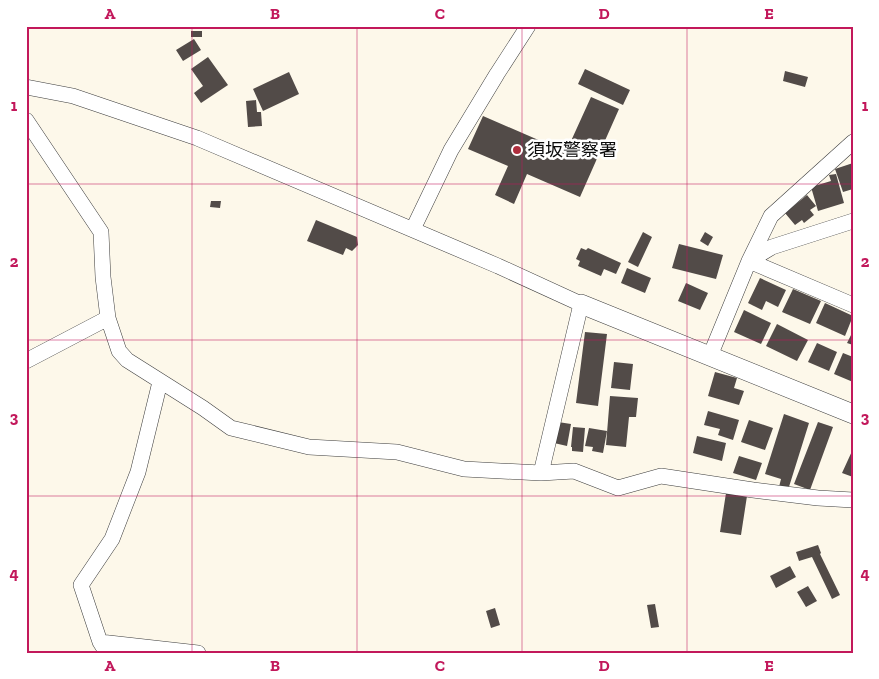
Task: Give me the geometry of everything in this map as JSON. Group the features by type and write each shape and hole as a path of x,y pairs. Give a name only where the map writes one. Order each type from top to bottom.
{"street":[{"path":"413,229 451,150 528,26"},
{"path":"26,87 73,96 197,138 413,229 581,304 853,414"},
{"path":"26,120 101,232 103,277 108,318 119,351 127,360 231,428 309,447 397,452 464,469 541,473 574,471 618,488 661,476 752,490 853,500"},
{"path":"710,356 749,261 771,216 853,142"},
{"path":"749,261 772,247 853,221"},
{"path":"749,261 853,305"},
{"path":"541,473 581,304"},
{"path":"26,361 108,318"},
{"path":"160,382 135,480 112,539 81,584 103,647 198,653"}],"building":[{"path":"191,31 202,31 202,37 191,37"},
{"path":"194,39 201,50 183,61 176,50"},
{"path":"208,57 228,85 201,103 194,93 203,86 191,69"},
{"path":"585,69 630,90 623,105 578,84"},
{"path":"785,71 808,77 805,87 783,81"},
{"path":"289,72 299,94 263,111 253,89"},
{"name":"須坂警察署","path":"591,97 619,109 580,197 527,174 514,204 495,195 508,166 468,149 483,116 566,152"},
{"path":"256,100 257,112 261,112 262,126 248,127 246,101"},
{"path":"853,163 853,189 843,192 835,169"},
{"path":"836,174 844,203 818,211 811,187 831,181 829,175"},
{"path":"807,195 816,206 810,210 814,215 804,223 802,220 795,225 785,213"},
{"path":"211,201 221,201 220,208 210,207"},
{"path":"316,220 357,237 358,245 352,251 346,248 343,255 307,241"},
{"path":"643,232 652,237 638,267 628,262"},
{"path":"705,232 713,237 708,246 700,241"},
{"path":"679,244 723,255 716,279 672,268"},
{"path":"581,248 586,250 588,248 621,263 616,274 604,269 601,276 578,266 580,261 576,259"},
{"path":"627,268 651,278 645,293 621,283"},
{"path":"760,278 786,290 778,307 766,301 762,310 748,303"},
{"path":"686,283 708,293 700,310 678,301"},
{"path":"793,289 821,301 810,324 782,312"},
{"path":"825,303 853,316 845,336 816,323"},
{"path":"744,310 771,323 761,344 734,332"},
{"path":"777,324 808,340 797,361 766,346"},
{"path":"853,331 853,345 847,343"},
{"path":"585,332 607,334 598,406 576,403"},
{"path":"817,343 837,352 829,371 808,362"},
{"path":"843,353 853,357 853,382 834,374"},
{"path":"614,362 633,364 630,390 611,388"},
{"path":"715,372 737,378 734,388 744,391 739,405 708,396"},
{"path":"610,396 638,398 636,417 629,417 626,447 606,445"},
{"path":"708,411 739,420 733,440 718,435 720,429 704,425"},
{"path":"784,414 809,423 788,490 779,487 781,479 765,474"},
{"path":"749,420 773,428 765,450 741,442"},
{"path":"558,422 571,424 567,446 554,443"},
{"path":"818,422 833,427 810,490 794,484"},
{"path":"573,427 585,428 583,452 572,451"},
{"path":"589,428 607,431 603,453 592,451 593,447 585,446"},
{"path":"697,436 726,443 722,461 693,453"},
{"path":"853,449 853,477 842,473"},
{"path":"739,456 762,463 756,480 733,473"},
{"path":"726,493 747,496 741,535 720,532"},
{"path":"818,545 820,554 840,595 832,599 812,557 799,561 796,552"},
{"path":"790,566 796,577 776,588 770,576"},
{"path":"808,586 817,601 806,607 797,592"},
{"path":"655,604 659,627 651,628 647,605"},
{"path":"495,608 500,625 491,628 486,611"}],"place":[{"name":"須坂警察署","path":"517,150"}]}
